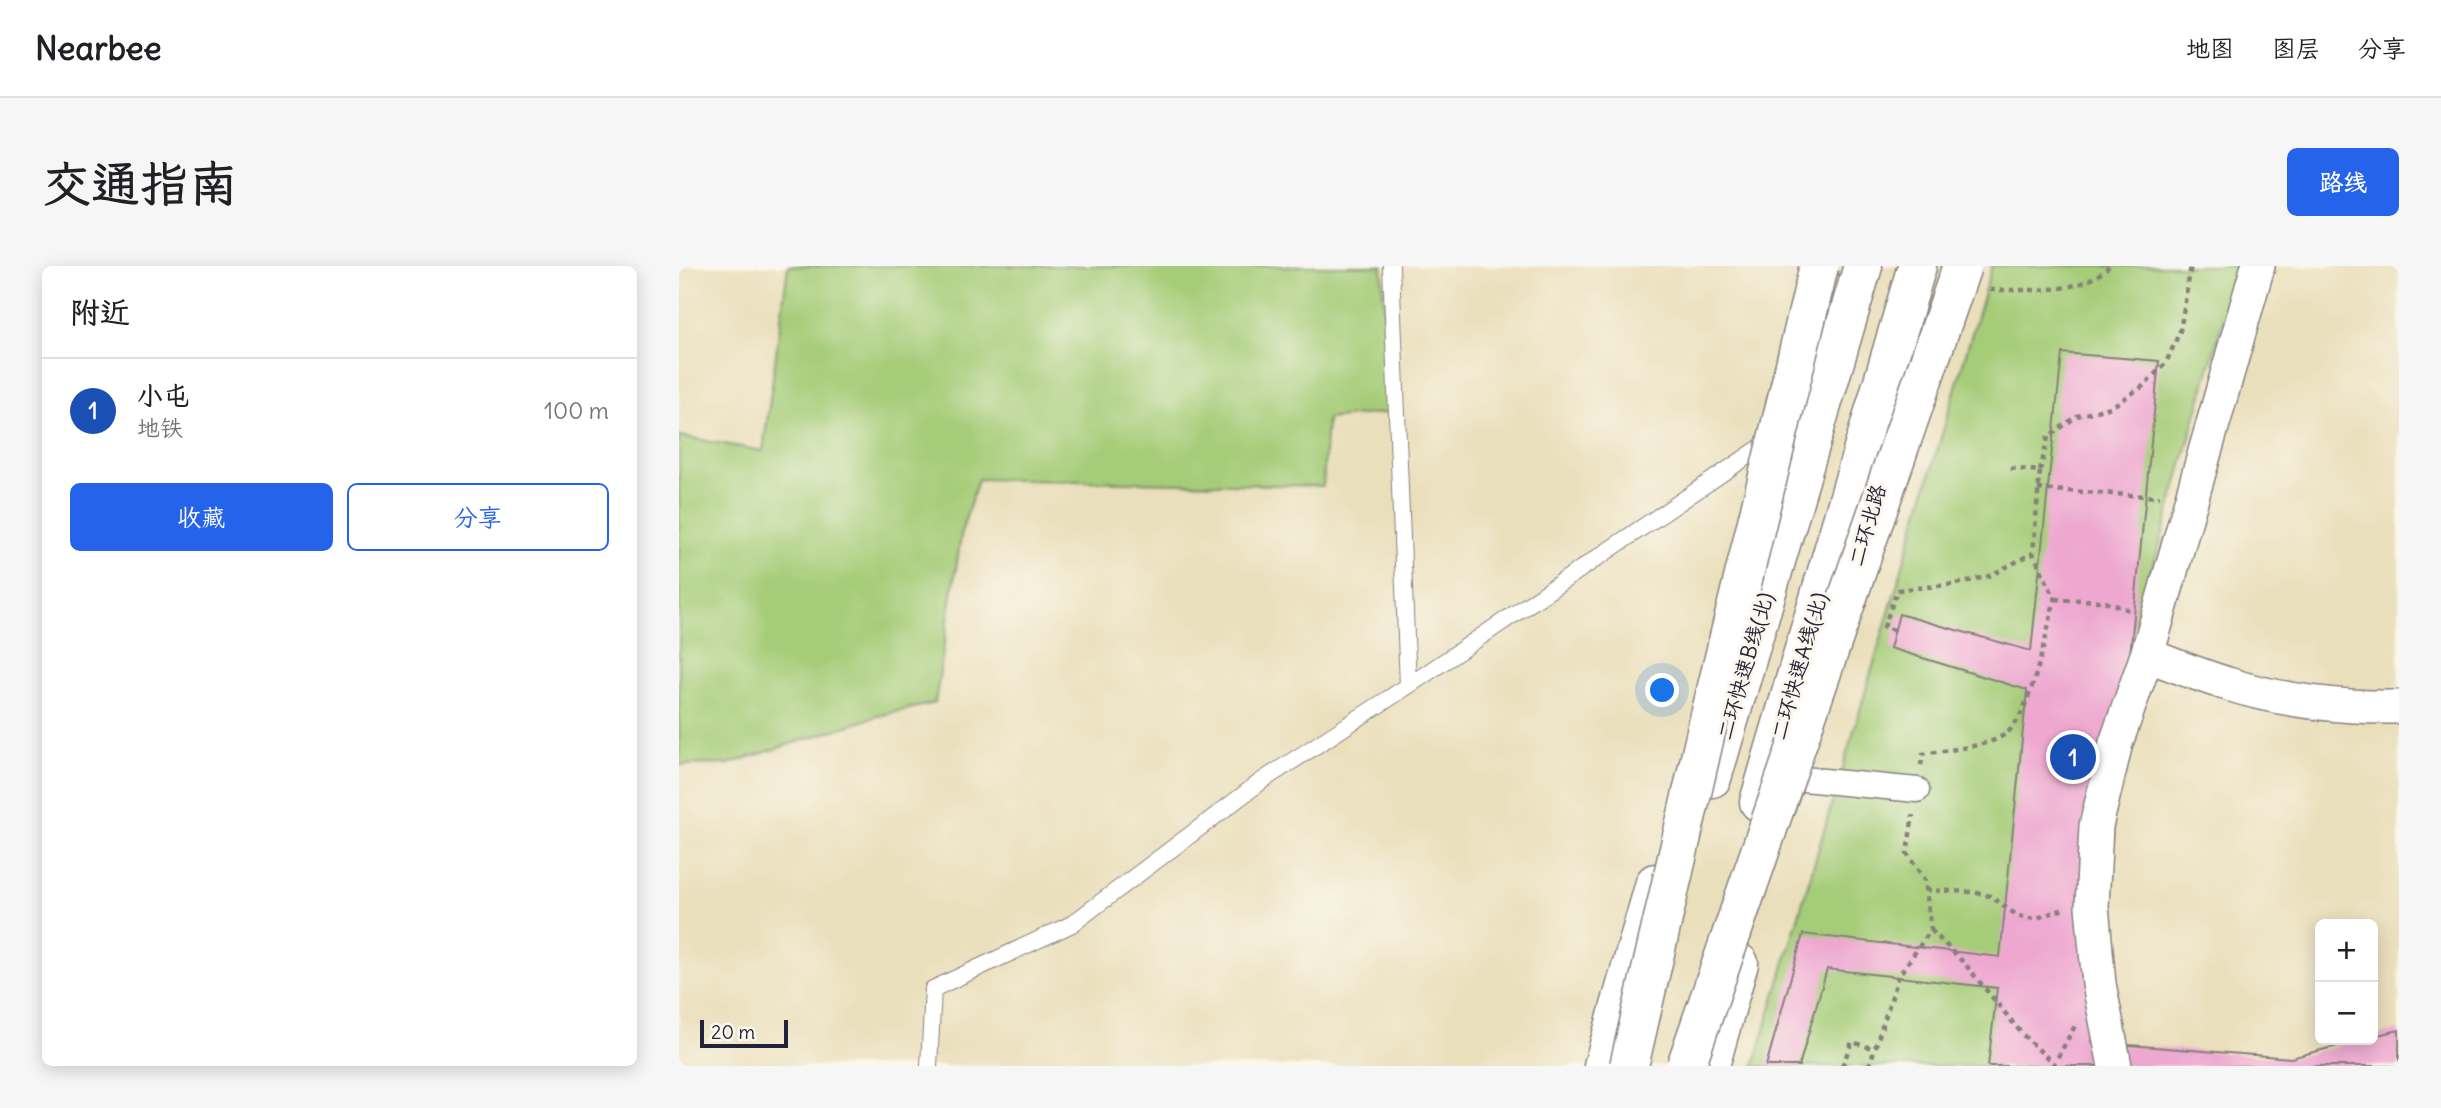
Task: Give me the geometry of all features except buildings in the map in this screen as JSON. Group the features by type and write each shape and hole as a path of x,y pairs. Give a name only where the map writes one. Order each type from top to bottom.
{"main road":[{"path":"1629,1066 1709,720 1819,266"},
{"path":"1603,1066 1836,266"},
{"name":"二环快速B线(北)","path":"1629,1066 1863,266"},
{"name":"二环快速A线(北)","path":"1685,1066 1917,266"},
{"name":"二环北路","path":"1710,1066 1944,266"},
{"path":"1685,1066 1974,278"}],"street":[{"path":"2115,1066 2099,984 2092,906 2096,826 2116,743 2147,655 2258,266"},
{"path":"2147,655 2231,685 2309,702 2374,708 2399,707"},
{"path":"1793,778 1917,790"}],"lane":[{"path":"1391,266 1408,687"},
{"path":"929,1066 933,989 1072,924 1263,780 1408,687 1761,447 1785,437"}],"path":[{"path":"1974,278 2055,288 2082,283 2109,266"},
{"path":"2053,1064 2023,1035 1965,964 1931,930 1925,880 1907,853 1923,754 1977,746 2007,733 2026,705 2055,599 2033,553 2040,471 2048,437 2077,415 2111,407 2142,387 2166,363 2180,331 2191,266"},
{"path":"2006,468 2040,471"},
{"path":"2038,489 2191,499"},
{"path":"1895,630 1884,627 1897,590 1956,584 1989,576 2033,553"},
{"path":"2055,599 2102,601 2158,618"},
{"path":"1926,890 1973,892 1990,896 2018,916 2034,919 2060,910 2092,906"},
{"path":"1869,1066 1899,975 1931,930"},
{"path":"1842,1066 1852,1042 1875,1049"}],"green space":[{"path":"788,266 1382,266 1390,412 1327,419 1323,486 978,479 962,530 935,703 878,716 728,764 679,765 679,436 763,451"},
{"path":"1992,266 2238,266 2157,554 2084,774 2071,928 2093,1066 1754,1066"}],"place":[{"name":"小屯","path":"2073,757"}]}
